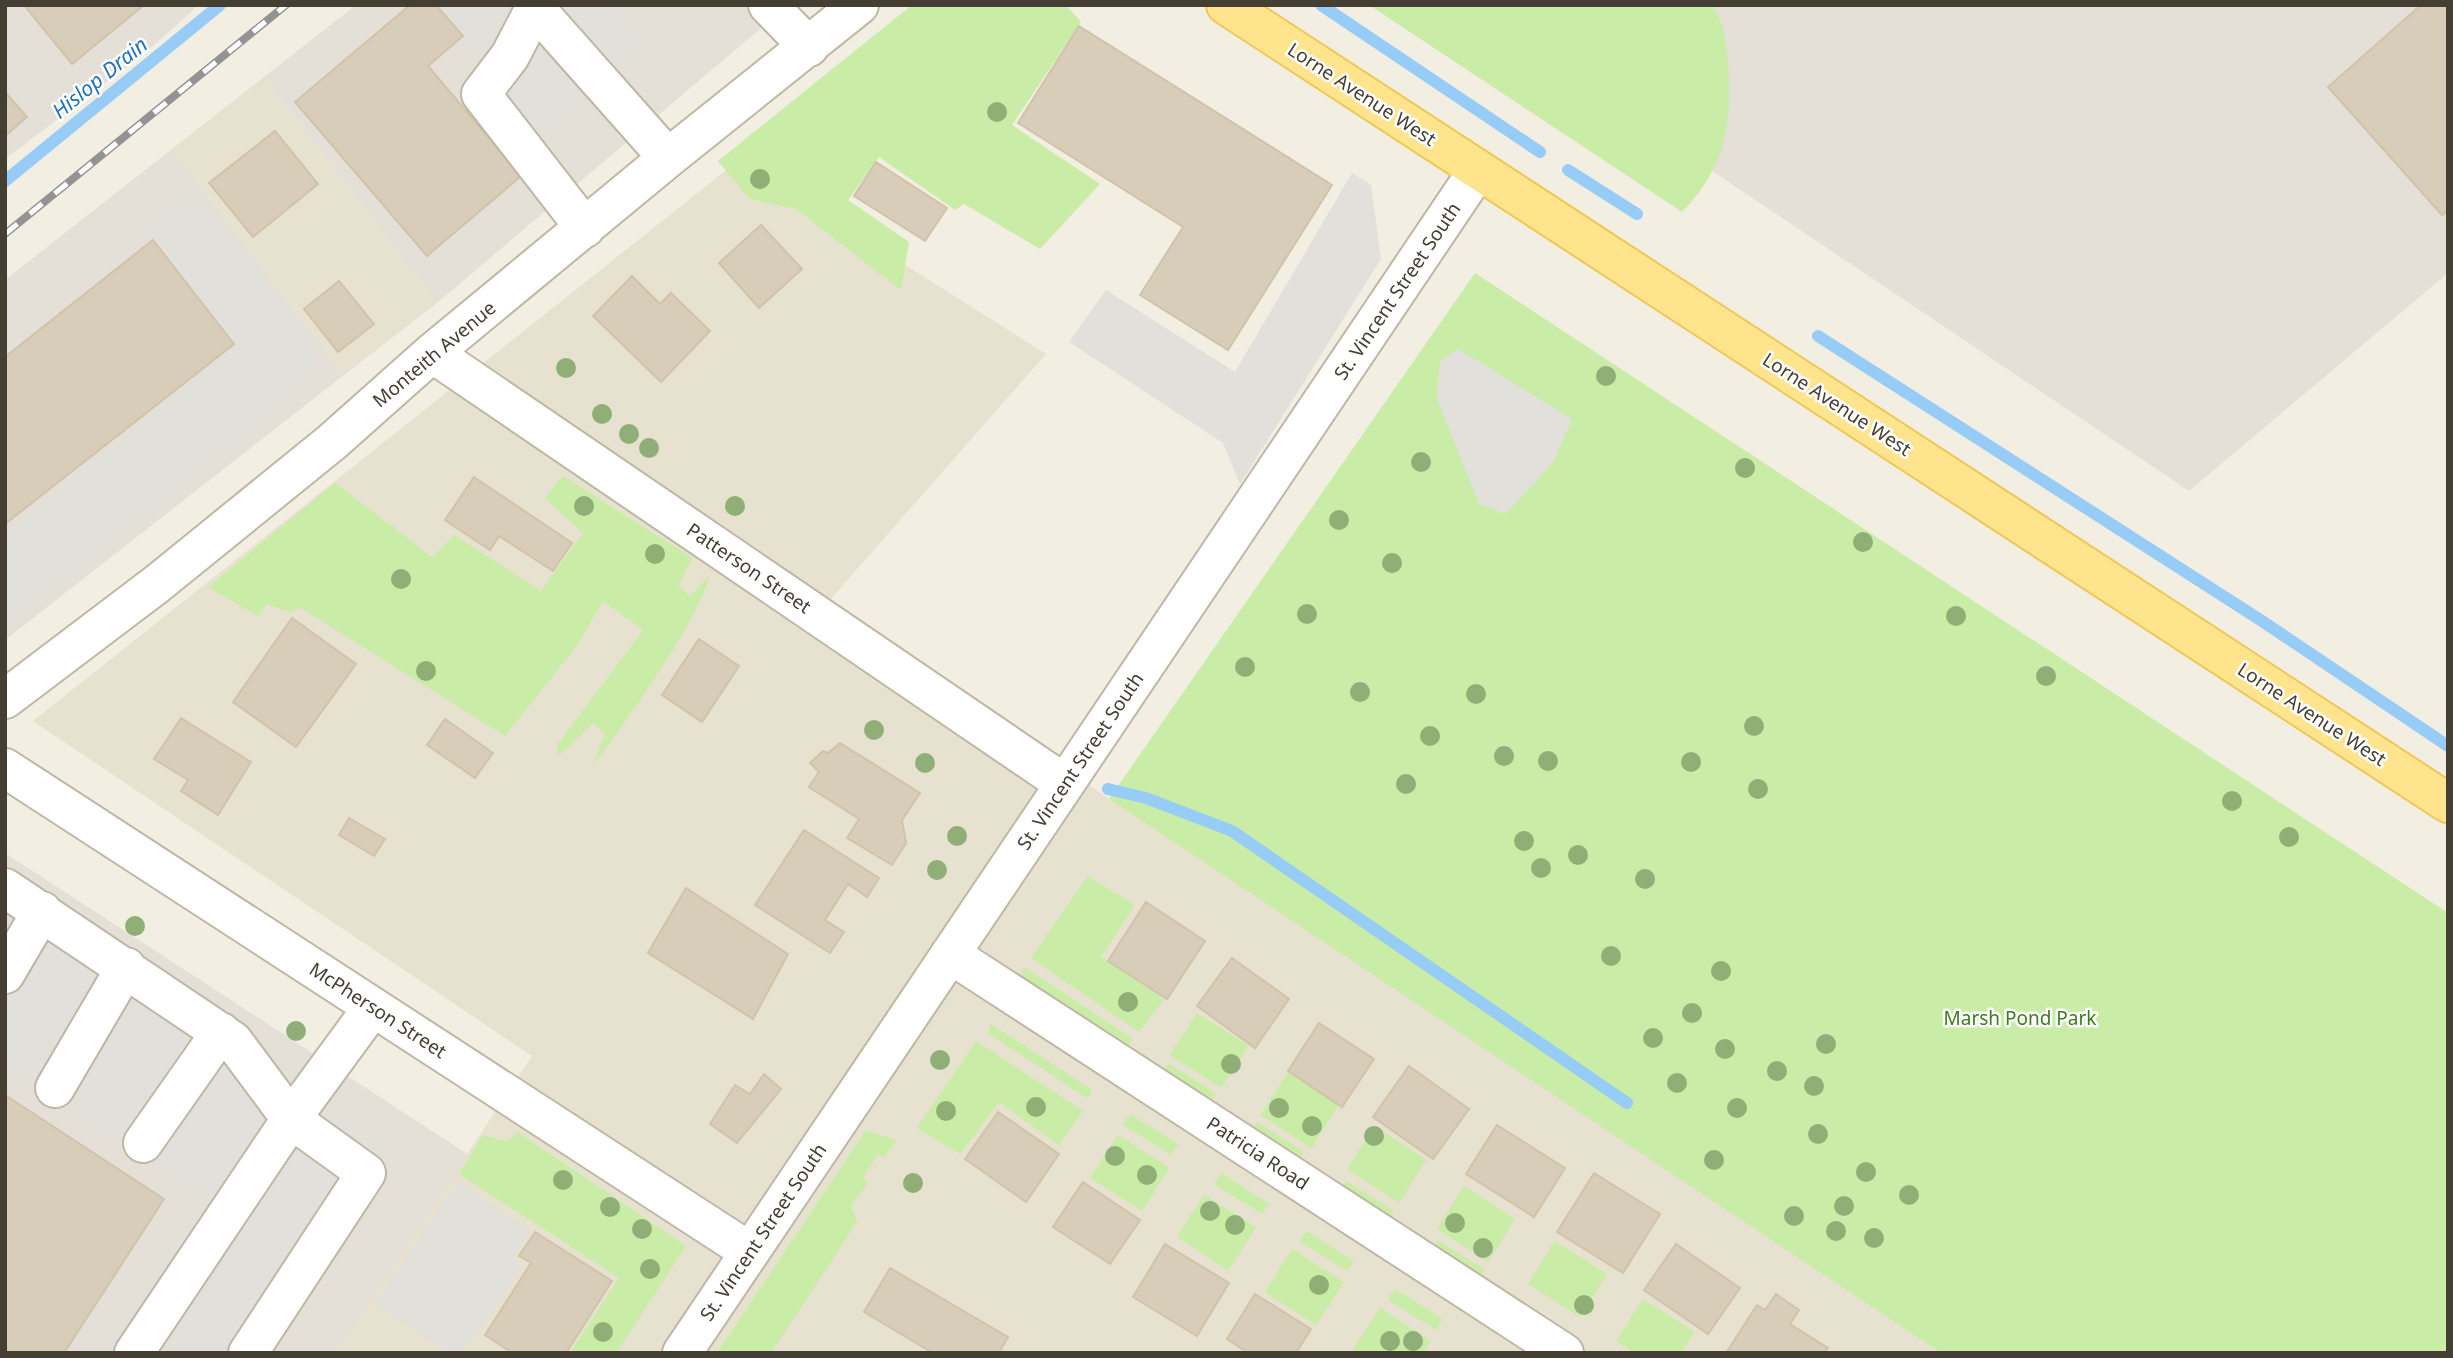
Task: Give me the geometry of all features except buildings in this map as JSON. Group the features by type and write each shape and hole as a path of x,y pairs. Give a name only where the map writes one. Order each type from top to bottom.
{"main road":[{"name":"Lorne Avenue West","path":"1226,5 2448,803"}],"street":[{"path":"768,5 808,47"},
{"name":"Monteith Avenue","path":"5,699 157,584 332,442 432,353 859,5"},
{"path":"585,228 481,94 510,56 536,8 668,158"},
{"name":"St. Vincent Street South","path":"682,1353 1478,170"},
{"name":"Patterson Street","path":"432,353 1065,783"},
{"name":"McPherson Street","path":"5,768 750,1252"},
{"path":"5,888 233,1041 291,1119 366,1173 248,1353"},
{"path":"5,974 42,911"},
{"name":"Patricia Road","path":"950,954 1564,1353"},
{"path":"55,1088 126,967"},
{"path":"134,1353 291,1119 373,1007"},
{"path":"143,1143 221,1032"}],"shaded area":[{"path":"5,5 199,5 146,52 5,159"},
{"path":"356,5 788,5 437,303 264,77"},
{"path":"459,5 608,5 642,47 540,137 449,17"},
{"path":"1465,5 2448,5 2448,273 2189,491"},
{"path":"264,77 437,303 344,375 172,149"},
{"path":"172,149 344,375 5,640 5,280"},
{"path":"739,160 1046,354 829,601 1109,799 1941,1353 336,1353 532,1056 33,721"},
{"path":"1352,173 1371,185 1381,259 1240,484 1223,443 1069,342 1106,290 1235,372"},
{"path":"193,193 316,343 307,375 96,553 5,620 5,535 236,344 146,234"},
{"path":"1458,349 1572,419 1554,461 1506,514 1479,504 1437,399 1440,361"},
{"path":"5,853 469,1155 336,1353 5,1353"},
{"path":"5,888 392,1158 266,1353 103,1353 208,1196 5,1067"},
{"path":"459,1181 531,1233 512,1257 522,1267 462,1353 450,1353 375,1304"}],"green space":[{"path":"912,5 1066,5 1081,22 1012,125 1100,184 1040,249 964,204 955,210 879,157 848,200 909,242 901,290 796,209 750,199 718,161"},
{"path":"1369,5 1713,5 1724,33 1729,84 1727,124 1717,161 1697,196 1682,212"},
{"name":"Marsh Pond Park","path":"1475,273 2448,913 2448,1353 1941,1353 1109,799"},
{"path":"563,476 692,558 678,586 690,596 709,576 704,593 677,643 593,765 605,734 593,723 560,755 556,747 643,630 603,601 576,647 505,736 301,608 290,612 267,604 258,616 208,587 335,483 432,557 454,535 541,591 583,533 545,498"},
{"path":"1088,876 1135,905 1101,957 1164,999 1139,1032 1031,958"},
{"path":"1024,967 1133,1039 1125,1049 1021,980"},
{"path":"1197,1013 1249,1046 1221,1088 1170,1055"},
{"path":"991,1024 1092,1090 1087,1098 988,1033"},
{"path":"976,1041 1083,1111 1059,1145 999,1102 960,1154 917,1128"},
{"path":"1168,1063 1216,1093 1209,1103 1161,1073"},
{"path":"1288,1072 1339,1105 1311,1148 1260,1115"},
{"path":"1130,1114 1178,1144 1171,1155 1123,1125"},
{"path":"1257,1122 1304,1152 1297,1163 1250,1132"},
{"path":"1375,1126 1426,1160 1399,1203 1347,1169"},
{"path":"866,1130 896,1140 884,1158 878,1154 863,1178 868,1183 851,1205 857,1222 771,1353 717,1353"},
{"path":"518,1132 686,1246 616,1353 570,1353 619,1278 459,1174 483,1135 507,1141"},
{"path":"1118,1135 1169,1168 1142,1211 1090,1178"},
{"path":"1221,1173 1269,1204 1262,1214 1214,1184"},
{"path":"1346,1181 1394,1211 1387,1222 1339,1192"},
{"path":"1464,1186 1515,1219 1488,1262 1437,1229"},
{"path":"1204,1195 1256,1227 1228,1271 1177,1237"},
{"path":"1306,1231 1354,1261 1347,1271 1299,1241"},
{"path":"1438,1240 1485,1270 1478,1281 1431,1250"},
{"path":"1555,1241 1607,1274 1580,1317 1528,1284"},
{"path":"1292,1249 1344,1282 1316,1325 1265,1292"},
{"path":"1395,1289 1443,1319 1436,1330 1388,1300"},
{"path":"1643,1299 1695,1332 1681,1353 1634,1353 1616,1341"},
{"path":"1380,1308 1431,1341 1424,1353 1352,1351"}],"waterway":[{"name":"Hislop Drain","path":"5,181 220,5"},
{"path":"1321,5 1540,152"},
{"path":"1568,170 1637,214"},
{"path":"1818,336 2262,621 2448,746"},
{"path":"1108,789 1146,798 1232,831 1627,1103"}],"railway":[{"path":"5,234 286,5"}]}
